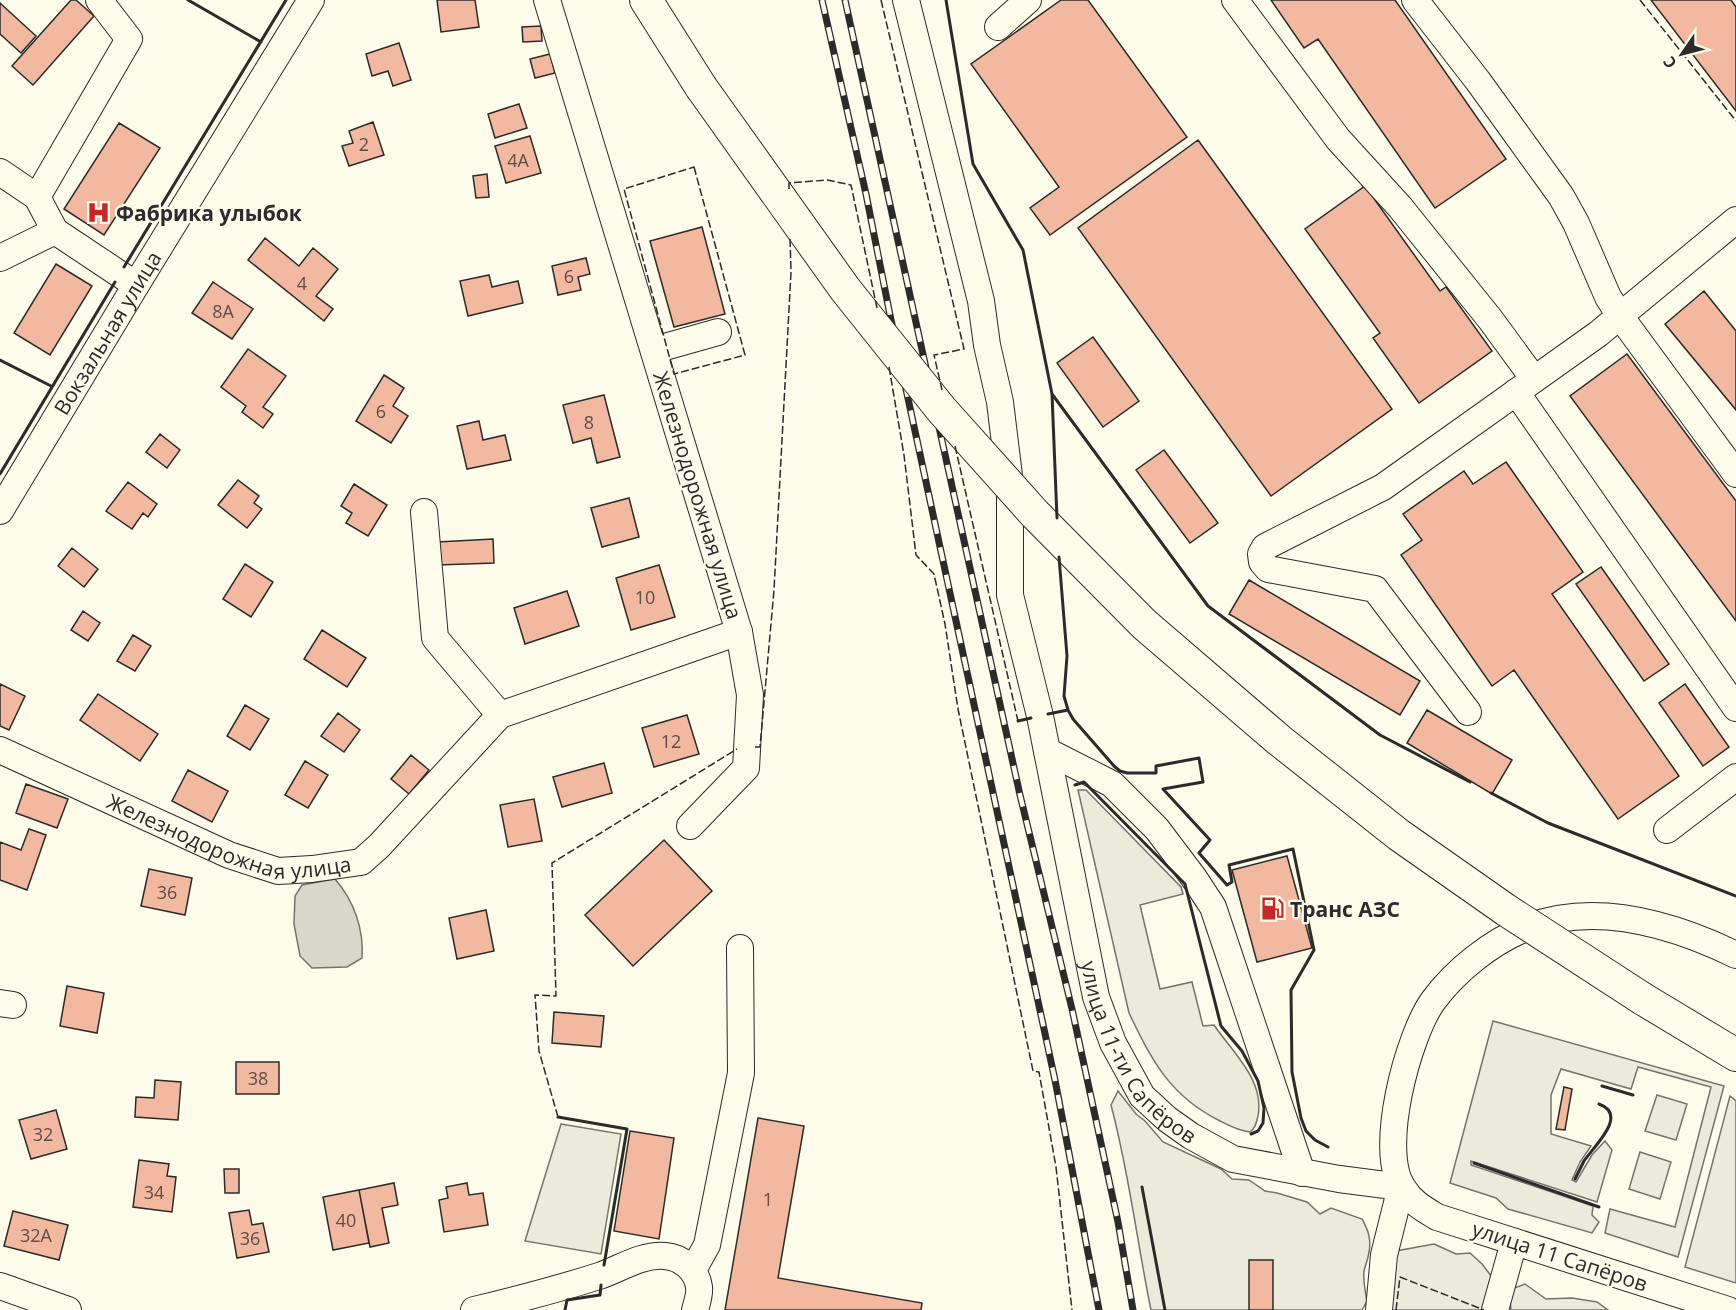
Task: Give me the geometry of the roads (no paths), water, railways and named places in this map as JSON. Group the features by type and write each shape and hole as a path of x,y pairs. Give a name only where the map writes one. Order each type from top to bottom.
{"main road":[{"path":"646,0 701,87 845,289 941,409 1035,514 1144,624 1279,740 1399,835 1506,910 1643,999 1736,1055"}],"street":[{"path":"37,197 129,39 99,0"},
{"name":"Вокзальная улица","path":"0,511 311,0"},
{"name":"Железнодорожная улица","path":"0,750 229,855 278,871 361,862 379,846 500,715 739,632 547,0"},
{"name":"улица 11-ти Сапёров","path":"906,0 981,301 987,345 1000,402 1010,484 1010,595 1040,716 1096,997 1113,1043 1142,1096 1167,1119 1191,1136 1233,1159 1302,1173 1401,1187"},
{"path":"998,27 1028,0"},
{"path":"1235,0 1338,139 1400,207 1490,319 1525,386 1736,708"},
{"path":"1415,0 1478,81 1561,196 1576,223 1608,297 1736,474"},
{"path":"0,172 37,197 55,231 136,285"},
{"path":"1468,711 1375,589 1268,569 1262,562 1261,554 1265,547 1383,487 1598,334 1736,220"},
{"path":"0,258 55,231"},
{"path":"654,350 718,332"},
{"path":"424,512 435,638 500,715"},
{"path":"690,826 746,768 750,695 739,632"},
{"path":"1047,751 1112,784 1157,829 1213,907 1302,1173"},
{"path":"1667,830 1736,777"},
{"path":"1378,1310 1384,1256 1401,1187 1394,1165 1394,1133 1402,1084 1415,1037 1433,1002 1460,972 1494,946 1526,928 1567,918 1603,915 1642,920 1736,955"},
{"path":"693,1270 707,1245 741,1073 740,948"},
{"name":"улица 11 Сапёров","path":"1401,1187 1416,1204 1437,1217 1728,1310"},
{"path":"1495,1310 1515,1242"},
{"path":"483,1309 603,1275 642,1258 664,1256 681,1260 693,1270 700,1288 695,1310"},
{"path":"0,1286 68,1310"}],"railway":[{"path":"822,0 866,194 1055,1080 1099,1310"},
{"path":"845,0 1020,795 1072,1009 1118,1222 1133,1310"}],"place":[{"name":"Фабрика улыбок","path":"98,213"},
{"name":"Транс АЗС","path":"1272,909"}]}
